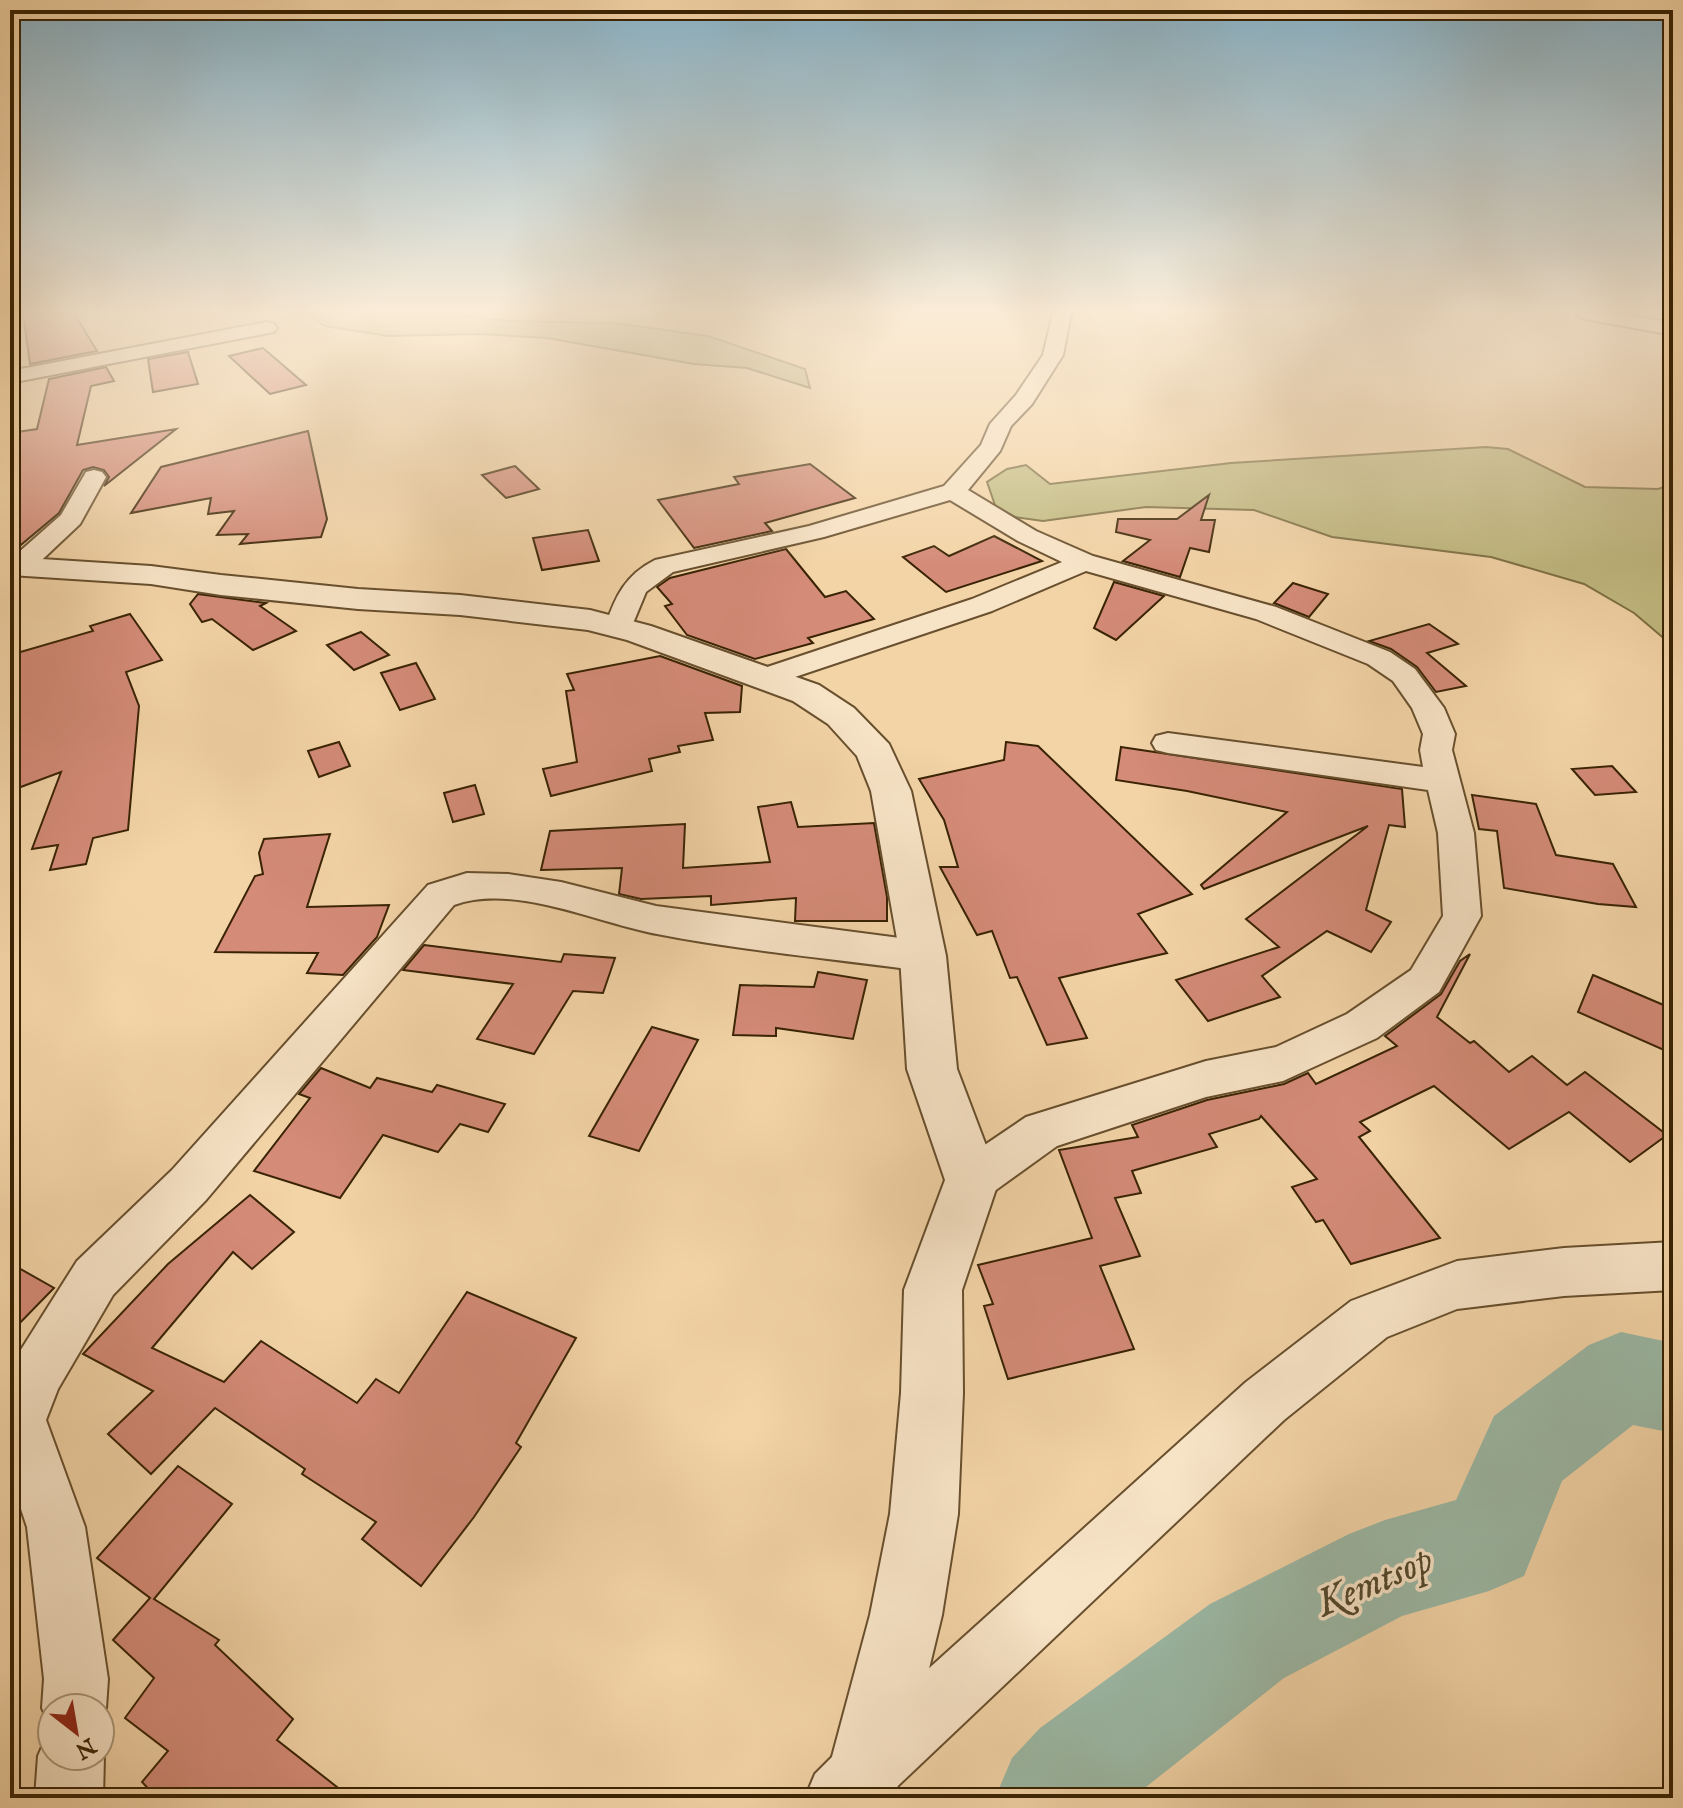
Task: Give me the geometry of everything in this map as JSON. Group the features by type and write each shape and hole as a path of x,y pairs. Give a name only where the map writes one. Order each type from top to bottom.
{"street":[{"path":"619,627 629,592 646,575 664,566 815,532 953,491 985,456 1001,424 1025,397"},
{"path":"14,566 71,519 94,477"},
{"path":"853,1783 906,1615 924,1514 932,1393 933,1290 972,1180 1042,1131 1206,1079 1283,1063 1362,1026 1425,981 1462,916 1456,833 1436,750 1439,734 1428,708 1404,675 1379,658 1266,613 1084,562 1027,536 953,491"},
{"path":"766,677 982,605 1084,562"},
{"path":"14,566 151,575 358,599 460,605 590,620 766,677 822,701 859,731 875,752 891,791 923,956 932,1069 972,1180"},
{"path":"1168,743 1444,781"},
{"path":"75,1692 56,1527 19,1420 23,1365 95,1278 189,1185 441,895 467,886 508,887 561,895 656,920 923,956"},
{"path":"853,1783 1265,1401 1369,1319 1457,1285 1564,1272 1673,1266"},
{"path":"69,1798 70,1772"}],"shaded area":[{"path":"1486,447 1508,449 1585,487 1658,489 1673,484 1673,646 1634,613 1584,584 1491,557 1332,537 1254,510 1146,507 1043,521 1015,517 996,508 987,482 1007,469 1026,465 1050,484 1231,463"}],"building":[{"path":"45,397 88,397 77,445 176,429 104,486 109,477 104,470 93,467 83,470 59,513 10,554 10,433 37,429"},
{"path":"308,431 327,519 321,537 240,544 248,534 217,535 234,511 208,514 211,498 131,513 161,467"},
{"path":"810,464 855,498 765,523 772,531 694,548 658,500 739,484 734,477"},
{"path":"515,466 539,489 506,498 482,475"},
{"path":"1209,495 1201,520 1215,520 1209,552 1190,548 1180,577 1123,561 1150,540 1116,532 1118,519 1177,519"},
{"path":"588,530 599,561 542,570 533,538"},
{"path":"994,536 1042,561 946,592 903,557 934,546 949,556"},
{"path":"786,549 825,597 846,591 874,619 808,638 813,643 755,659 687,635 665,606 672,604 657,587 670,578"},
{"path":"1114,582 1164,596 1116,640 1094,628"},
{"path":"1293,583 1328,594 1309,617 1274,603"},
{"path":"198,594 266,603 260,606 296,631 253,650 212,619 202,622 190,604"},
{"path":"130,614 162,660 126,672 139,706 128,830 93,838 86,864 50,870 58,845 32,849 61,772 10,791 10,655 93,631 90,626"},
{"path":"1429,624 1458,644 1427,653 1466,686 1436,692 1417,667 1391,649 1369,641"},
{"path":"361,632 389,655 354,670 327,645"},
{"path":"660,656 742,686 740,712 705,713 713,740 678,746 680,752 649,759 652,771 551,796 543,769 577,762 566,691 574,690 567,674"},
{"path":"416,663 435,699 400,710 381,673"},
{"path":"339,742 350,766 319,777 308,751"},
{"path":"1006,742 1038,746 1192,894 1138,914 1167,953 1059,978 1087,1038 1047,1045 1017,977 1010,978 992,931 977,935 940,867 958,867 944,820 919,779 1004,760"},
{"path":"1121,747 1402,789 1405,827 1389,825 1366,910 1391,922 1371,952 1327,931 1262,976 1280,997 1208,1021 1176,980 1279,947 1246,919 1368,826 1204,889 1201,885 1287,812 1116,780"},
{"path":"1612,766 1636,792 1595,795 1572,769"},
{"path":"475,785 484,814 453,822 444,793"},
{"path":"1472,795 1536,804 1556,855 1613,864 1636,907 1598,904 1504,888 1497,831 1479,829"},
{"path":"791,802 798,827 874,823 887,897 887,921 795,921 796,898 711,905 711,896 641,899 619,894 622,868 541,870 550,831 685,824 683,868 770,862 758,807"},
{"path":"330,834 307,907 389,905 377,937 343,975 307,973 318,953 215,952 255,876 263,874 259,853 264,839"},
{"path":"424,945 561,962 564,954 615,958 603,993 573,991 534,1054 477,1039 513,984 403,970"},
{"path":"1470,954 1437,1017 1470,1043 1474,1041 1509,1072 1532,1056 1567,1085 1585,1072 1667,1135 1630,1162 1569,1112 1509,1149 1434,1086 1360,1122 1370,1131 1359,1137 1440,1238 1351,1264 1323,1220 1316,1222 1292,1187 1317,1179 1261,1116 1209,1134 1217,1147 1132,1171 1141,1193 1115,1198 1140,1256 1100,1266 1134,1349 1008,1379 984,1306 993,1304 978,1265 1092,1238 1059,1150 1138,1137 1132,1125 1207,1100 1284,1084 1308,1073 1316,1084 1397,1046 1385,1036 1441,994 1460,961"},
{"path":"818,972 867,980 853,1039 776,1028 776,1036 733,1035 740,985 814,987"},
{"path":"1593,975 1673,1009 1673,1054 1578,1012"},
{"path":"652,1027 698,1040 639,1151 589,1136"},
{"path":"321,1068 370,1088 377,1078 432,1092 437,1085 505,1104 488,1132 460,1124 438,1152 383,1135 340,1198 254,1171 310,1098 299,1094"},
{"path":"250,1195 294,1232 252,1269 233,1252 152,1348 224,1382 261,1341 357,1403 376,1379 399,1393 467,1292 576,1338 516,1443 521,1447 474,1517 421,1586 362,1539 376,1522 302,1474 305,1469 215,1408 151,1474 108,1434 153,1391 83,1354 168,1264"},
{"path":"10,1263 54,1288 10,1333"},
{"path":"178,1466 232,1504 154,1599 219,1640 215,1645 293,1719 277,1740 351,1798 157,1798 142,1782 168,1751 125,1718 154,1678 113,1640 150,1598 97,1558"}],"waterway":[{"name":"Kemtsop","path":"1052,1798 1080,1768 1247,1641 1385,1570 1489,1541 1527,1449 1621,1377 1673,1388"}]}
